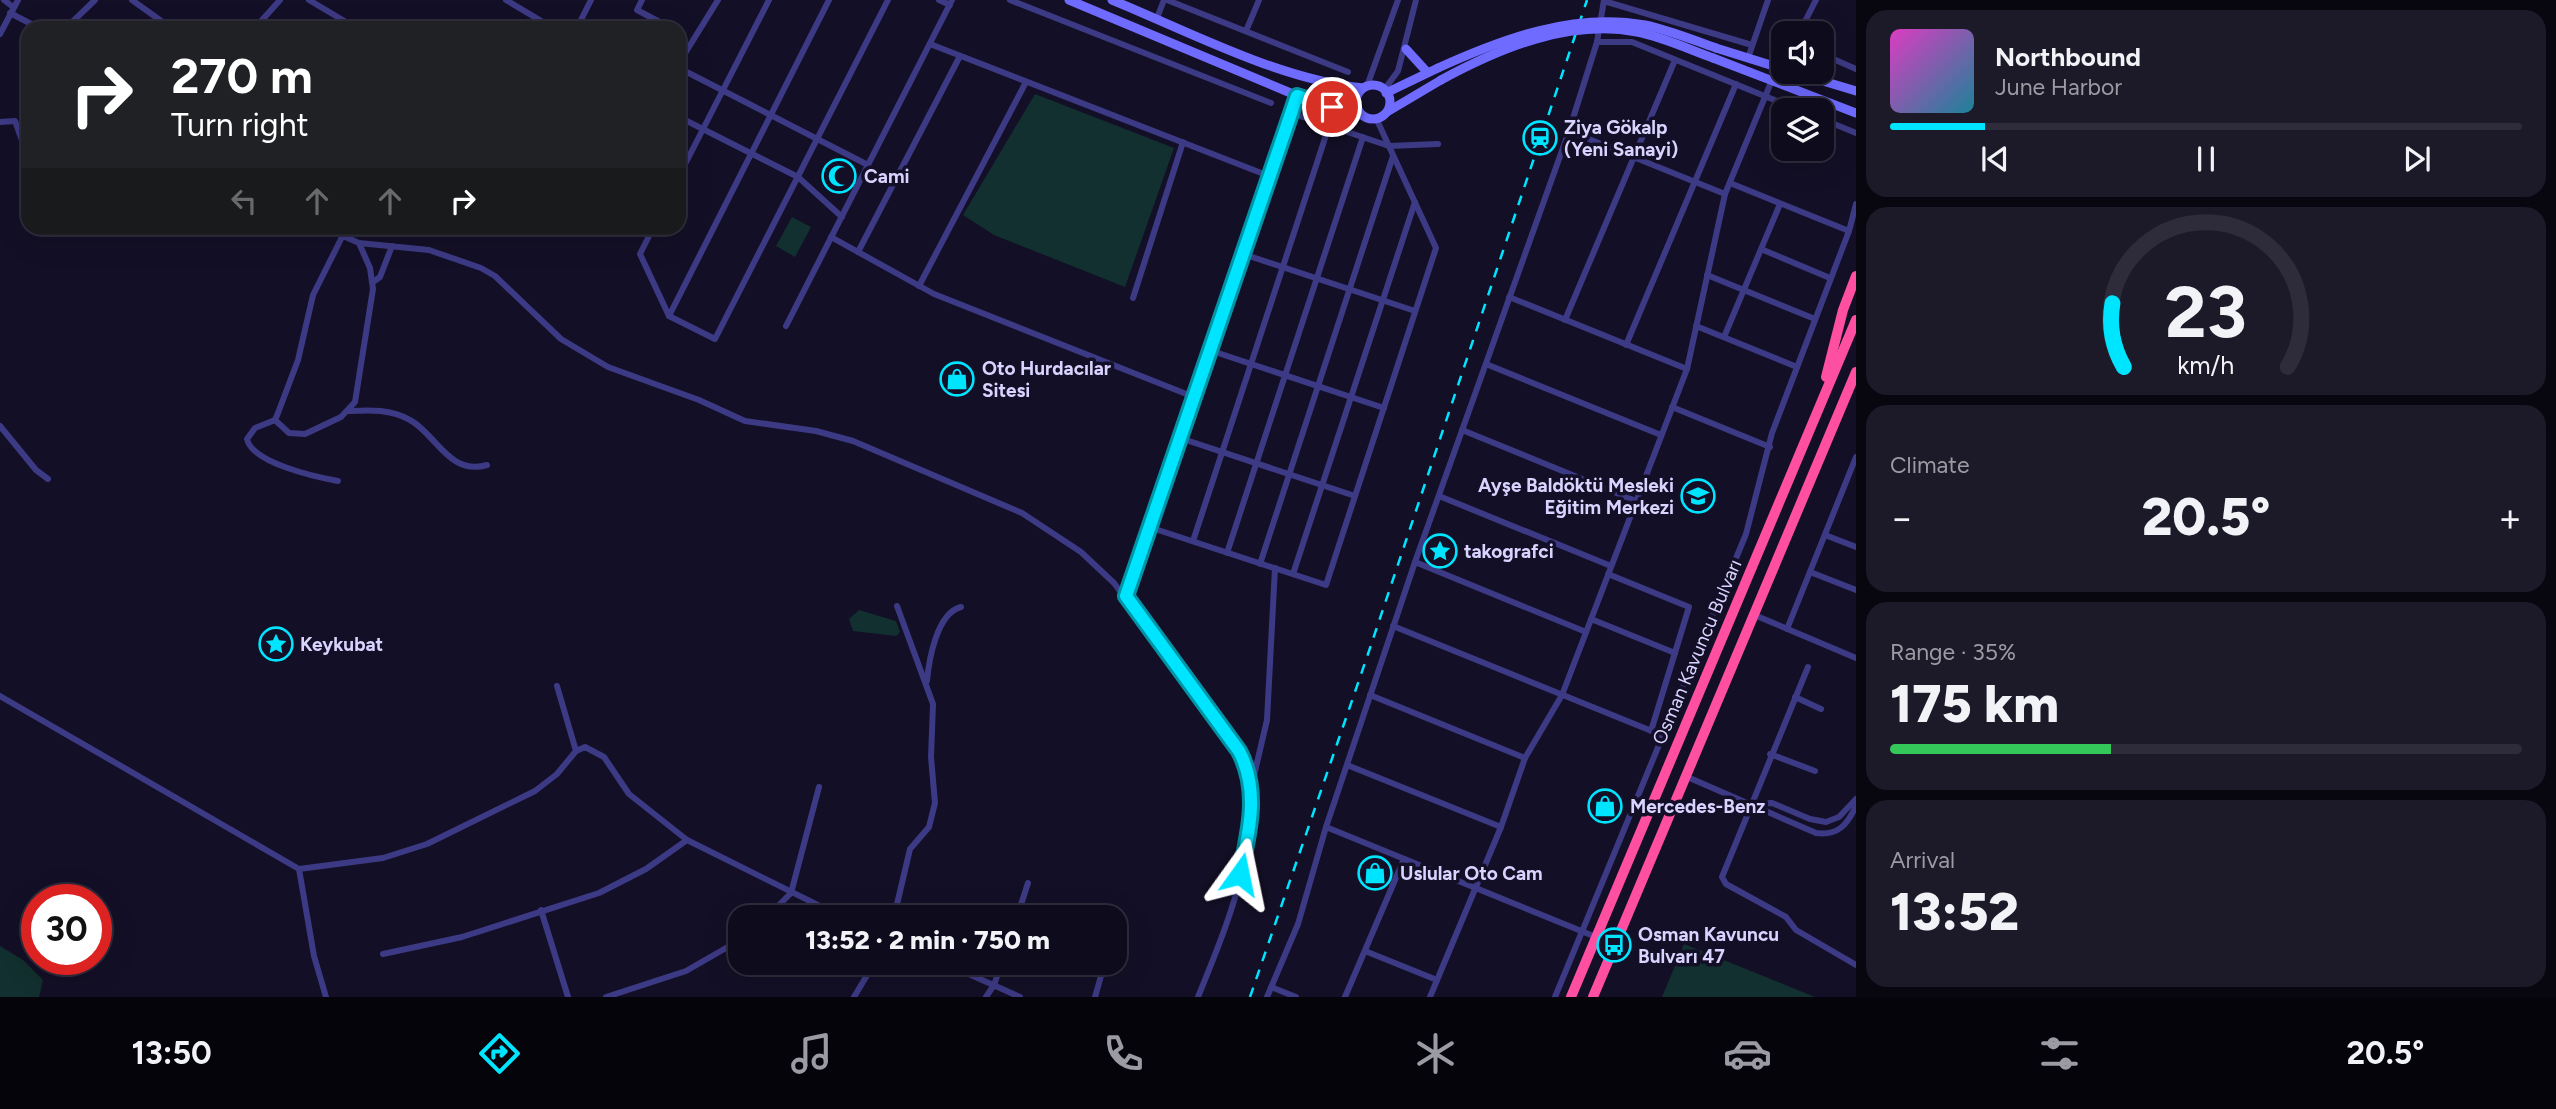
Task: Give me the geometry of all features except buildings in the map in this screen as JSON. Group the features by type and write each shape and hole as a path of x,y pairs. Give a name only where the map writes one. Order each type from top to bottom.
{"highway":[{"path":"1818,409 1843,310 1856,276"},
{"name":"Osman Kavuncu Bulvarı","path":"1571,997 1856,320"},
{"name":"Osman Kavuncu Bulvarı","path":"1592,997 1856,372"},
{"path":"1837,417 1856,389"}],"street":[{"path":"4,0 12,10 28,21"},
{"path":"0,34 18,0"},
{"path":"73,21 95,0"},
{"path":"132,0 161,21"},
{"path":"261,21 280,0"},
{"path":"309,0 344,21"},
{"path":"506,0 541,21"},
{"path":"580,21 591,0"},
{"path":"642,0 636,10 657,21"},
{"path":"686,53 718,0"},
{"path":"686,162 769,0"},
{"path":"669,316 830,0"},
{"path":"650,235 640,254 669,316 715,340 888,0"},
{"path":"786,326 951,3 939,0"},
{"path":"1010,0 1271,103"},
{"path":"1069,0 1297,96 1332,107 1359,111"},
{"path":"1112,0 1291,73 1324,83 1385,91 1519,36 1580,23 1642,25 1715,53 1771,80"},
{"path":"1157,18 1166,0 1348,72"},
{"path":"1246,31 1259,0"},
{"path":"1398,0 1365,87 1356,99 1359,111 1365,117 1380,116 1441,80 1515,46 1586,30 1644,34 1771,65"},
{"path":"1385,91 1398,71 1406,49 1416,0"},
{"path":"1267,997 1298,924 1326,827 1393,626 1569,131 1597,42 1604,0 1752,45"},
{"path":"1805,21 1816,0"},
{"path":"1748,58 1764,1"},
{"path":"1597,42 1632,42 1771,98"},
{"path":"930,44 1269,176"},
{"path":"1406,49 1427,72"},
{"path":"858,252 960,56"},
{"path":"1834,59 1856,69"},
{"path":"1565,320 1675,60"},
{"path":"686,69 868,165"},
{"path":"919,286 1026,82"},
{"path":"1430,997 1501,827 1525,758 1562,695 1687,369 1725,194 1771,82"},
{"path":"1782,84 1856,113"},
{"path":"1833,84 1856,91"},
{"path":"1626,345 1736,85"},
{"path":"1149,527 1326,585 1436,248 1389,146 1380,116 1389,101 1385,91"},
{"path":"1126,596 1297,96"},
{"path":"1290,113 1389,146 1438,144"},
{"path":"686,120 798,177 842,217"},
{"path":"0,122 15,121 21,138"},
{"path":"1834,124 1856,133"},
{"path":"1192,541 1328,126"},
{"path":"1569,131 1725,194"},
{"path":"1227,552 1363,137"},
{"path":"1133,298 1182,142"},
{"path":"1260,564 1394,156"},
{"path":"1730,183 1849,231"},
{"path":"1293,574 1415,202"},
{"path":"1724,337 1780,204"},
{"path":"1556,997 1746,534 1770,447 1797,367 1849,231 1856,204"},
{"path":"338,235 359,243 441,253 488,272 561,339 608,367 699,400 745,421 816,431 853,440 1007,505 1081,552 1126,596 1239,751 1252,785"},
{"path":"275,421 298,360 313,295 342,237"},
{"path":"831,237 919,286 1024,332 1194,397"},
{"path":"349,411 357,397 363,365 373,282 359,243"},
{"path":"373,282 380,277 392,246"},
{"path":"1761,249 1830,278"},
{"path":"1242,254 1415,311"},
{"path":"1707,275 1815,319"},
{"path":"1509,297 1687,369"},
{"path":"1696,326 1797,367"},
{"path":"1209,351 1384,408"},
{"path":"1486,364 1661,435"},
{"path":"1672,407 1770,447"},
{"path":"275,421 285,431 305,434 349,411 401,415 421,428 438,448 454,460 471,467 487,465"},
{"path":"275,421 255,428 249,434 248,442 254,452 276,463 338,481"},
{"path":"0,427 36,470 48,479"},
{"path":"1462,430 1636,501"},
{"path":"1180,438 1355,496"},
{"path":"1787,629 1856,457"},
{"path":"1438,496 1611,566"},
{"path":"1825,535 1856,547"},
{"path":"1415,562 1586,632"},
{"path":"1198,997 1236,888 1251,815 1252,785 1267,720 1275,568"},
{"path":"1810,572 1856,590"},
{"path":"1608,575 1689,607 1651,731"},
{"path":"897,607 933,711 931,757 935,803 929,827 910,849 897,905"},
{"path":"926,685 939,634 949,613 961,607"},
{"path":"1752,614 1856,658"},
{"path":"1591,619 1675,653"},
{"path":"1393,626 1664,736"},
{"path":"1808,667 1722,872 1724,882 1786,917 1796,930 1856,965"},
{"path":"557,685 576,751"},
{"path":"1370,695 1525,758"},
{"path":"0,696 299,869 383,859 427,844 542,787 576,751 585,747 600,754 629,794 687,840 816,905"},
{"path":"1795,697 1821,709"},
{"path":"1770,754 1815,771"},
{"path":"1347,765 1501,827"},
{"path":"1685,776 1821,834 1840,829 1856,806"},
{"path":"779,905 791,893 819,787"},
{"path":"1750,804 1772,803 1810,820 1826,821 1839,817 1856,799"},
{"path":"1326,827 1596,937"},
{"path":"383,954 462,937 617,885 661,860 687,840"},
{"path":"1345,997 1404,859"},
{"path":"299,869 314,956 326,997"},
{"path":"1021,905 1028,883"},
{"path":"541,911 568,997"},
{"path":"606,997 686,971 728,947"},
{"path":"1364,951 1437,980"},
{"path":"851,997 867,975"},
{"path":"971,975 1020,997"},
{"path":"986,997 997,975"},
{"path":"1095,997 1101,975"},
{"path":"1271,987 1296,997"}],"green space":[{"path":"1035,94 1174,148 1125,287 994,235 963,215"},
{"path":"792,217 811,227 795,257 776,246"},
{"path":"859,610 896,621 900,632 896,636 853,631 849,619"},
{"path":"1684,944 1815,997 1662,997"},
{"path":"0,946 21,959 21,975 38,975 43,980 39,997 0,997"}],"railway":[{"path":"1250,997 1587,0"}],"place":[{"name":"Ziya Gökalp (Yeni Sanayi)","path":"1540,138"},
{"name":"Cami","path":"839,176"},
{"name":"Oto Hurdacılar Sitesi","path":"957,379"},
{"name":"Ayşe Baldöktü Mesleki Eğitim Merkezi","path":"1698,496"},
{"name":"takografci","path":"1440,551"},
{"name":"Keykubat","path":"276,644"},
{"name":"Mercedes-Benz","path":"1605,806"},
{"name":"Uslular Oto Cam","path":"1375,873"},
{"name":"Osman Kavuncu Bulvarı 47","path":"1614,945"}],"route":[{"path":"1240,874 1252,805 1252,785 1247,767 1239,751 1126,596 1297,96 1332,107"}]}
